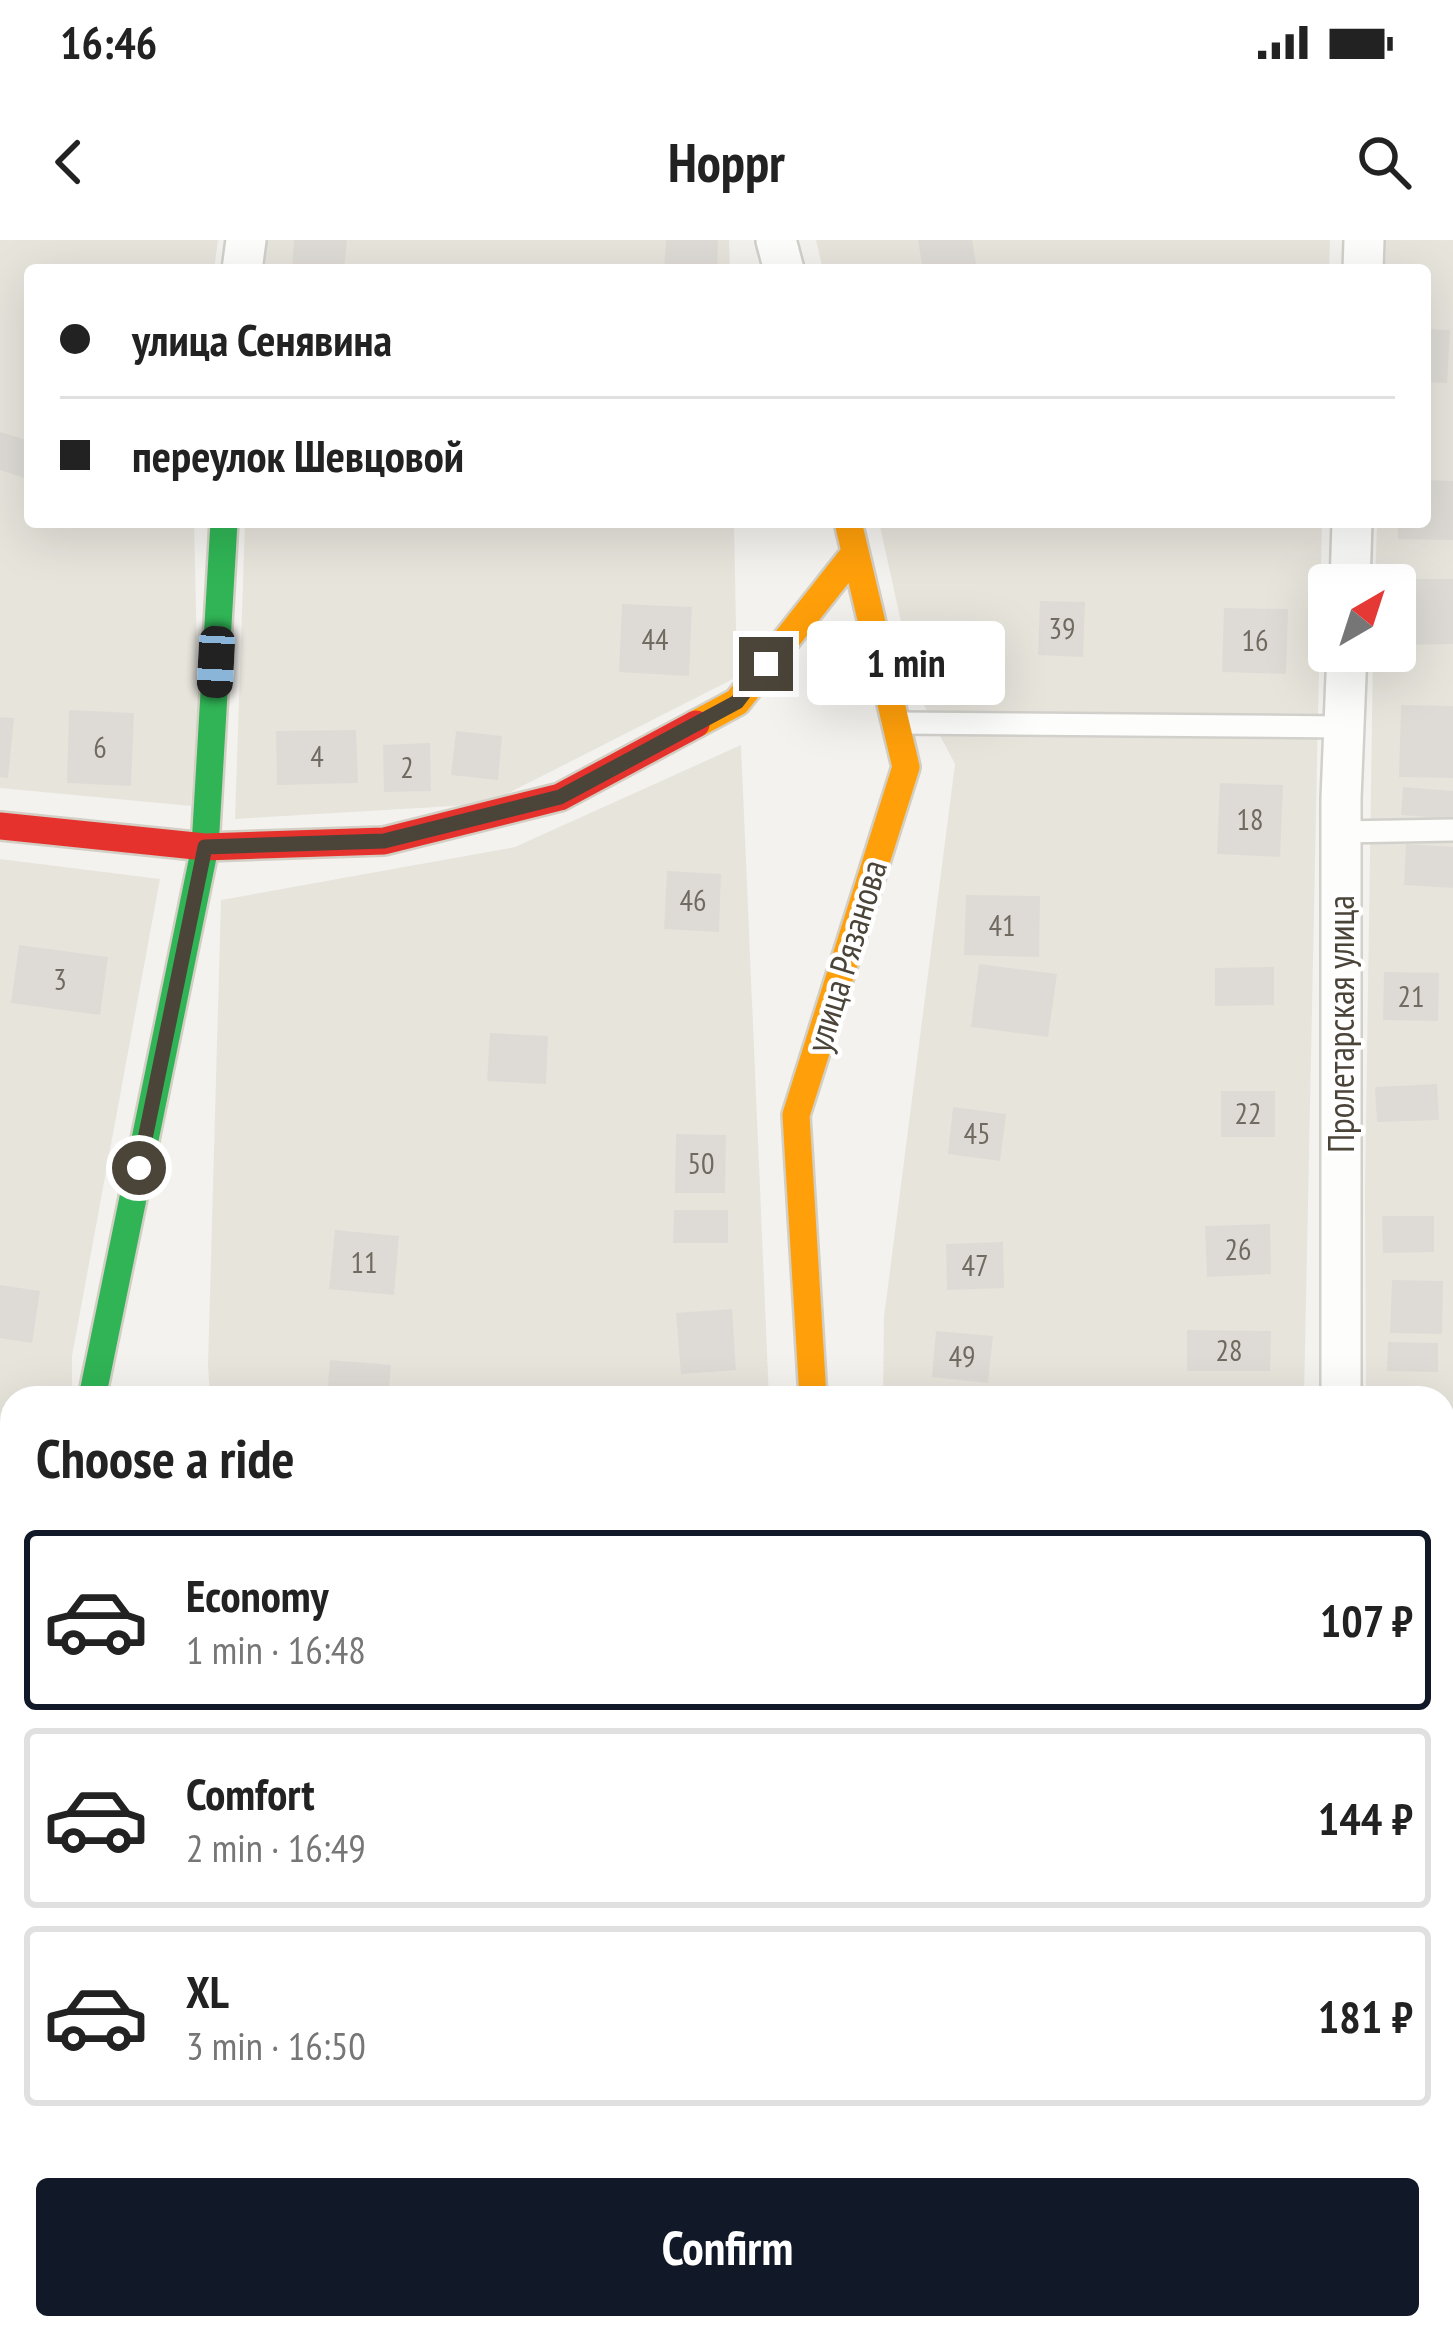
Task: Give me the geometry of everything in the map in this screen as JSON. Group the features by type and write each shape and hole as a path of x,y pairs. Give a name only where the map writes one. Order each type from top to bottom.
{"street":[{"path":"94,1386 205,847 224,528"},
{"name":"улица Рязанова","path":"812,1386 796,1115 906,767 849,528"},
{"path":"1351,564 1352,528"},
{"path":"0,826 205,847 384,841 560,797 737,702 855,553"},
{"name":"Пролетарская улица","path":"1342,1386 1341,832 1346,672"}],"lane":[{"path":"895,723 1344,727"},
{"path":"1341,832 1453,830"}],"shaded area":[{"path":"0,240 218,240 215,264 24,264 24,528 194,528 198,698 191,806 0,788"},
{"path":"261,240 729,240 730,264 258,264"},
{"path":"816,240 1330,240 1329,264 822,264"},
{"path":"1386,240 1453,240 1453,1386 1366,1386 1373,672 1416,672 1416,564 1376,564 1377,528 1431,528 1431,264 1385,264"},
{"path":"245,528 734,528 737,677 487,804 235,819"},
{"path":"880,528 1322,528 1321,564 1308,564 1308,672 1319,672 1304,1386 883,1386 884,1317 955,764 916,690"},
{"path":"741,745 768,1386 209,1386 221,900 515,847"},
{"path":"0,859 160,879 72,1356 72,1386 0,1386"}],"building":[{"path":"294,240 347,240 345,264 292,264"},
{"path":"666,240 718,240 717,264 664,264"},
{"path":"918,240 972,240 976,264 922,264"},
{"path":"1431,329 1450,330 1447,383 1431,382"},
{"path":"0,432 24,439 24,478 0,470"},
{"path":"1431,480 1453,481 1453,540 1398,539 1398,528 1431,528"},
{"path":"1416,579 1453,579 1453,644 1416,645"},
{"path":"1040,601 1085,602 1083,657 1038,655"},
{"path":"622,604 692,607 689,676 619,672"},
{"path":"1224,608 1288,609 1286,674 1222,672"},
{"path":"1401,705 1453,706 1453,778 1399,777"},
{"path":"69,710 134,713 131,786 67,783"},
{"path":"0,717 14,718 8,778 0,777"},
{"path":"356,730 358,783 277,785 276,731"},
{"path":"456,731 502,736 498,780 451,775"},
{"path":"430,743 431,791 384,792 383,745"},
{"path":"1220,783 1283,785 1280,857 1217,854"},
{"path":"1403,787 1453,791 1453,819 1401,815"},
{"path":"1406,844 1453,847 1453,888 1404,885"},
{"path":"667,871 721,874 719,932 664,929"},
{"path":"966,895 1040,896 1039,957 964,955"},
{"path":"19,945 108,957 100,1015 11,1003"},
{"path":"979,964 1057,974 1048,1037 971,1027"},
{"path":"1274,967 1274,1005 1215,1006 1215,968"},
{"path":"1384,972 1439,973 1438,1021 1383,1020"},
{"path":"490,1033 548,1036 546,1084 487,1081"},
{"path":"1437,1084 1439,1120 1377,1122 1375,1087"},
{"path":"1221,1091 1275,1091 1275,1137 1221,1137"},
{"path":"953,1107 1006,1114 1000,1161 948,1154"},
{"path":"676,1134 726,1135 725,1193 675,1193"},
{"path":"674,1210 728,1210 728,1243 673,1243"},
{"path":"1382,1216 1434,1216 1434,1252 1383,1253"},
{"path":"1270,1224 1271,1274 1207,1277 1205,1226"},
{"path":"335,1230 399,1236 394,1295 329,1289"},
{"path":"1003,1242 1004,1288 947,1290 946,1244"},
{"path":"1392,1280 1443,1281 1442,1334 1390,1333"},
{"path":"0,1285 40,1291 32,1343 0,1338"},
{"path":"732,1309 736,1370 681,1374 676,1313"},
{"path":"1187,1330 1271,1331 1270,1371 1187,1371"},
{"path":"936,1331 993,1336 988,1383 932,1377"},
{"path":"1388,1342 1438,1343 1438,1372 1387,1371"},
{"path":"330,1360 391,1365 389,1386 328,1386"}],"traffic: fast":[{"path":"94,1386 205,847 224,528"}],"traffic: slow":[{"path":"812,1386 796,1115 906,767 849,528"},
{"path":"696,724 737,702 855,553"}],"traffic: jam":[{"path":"0,826 205,847 384,841 560,797 696,724"}],"route":[{"path":"139,1168 205,847 384,841 560,797 737,702 766,664"}]}
